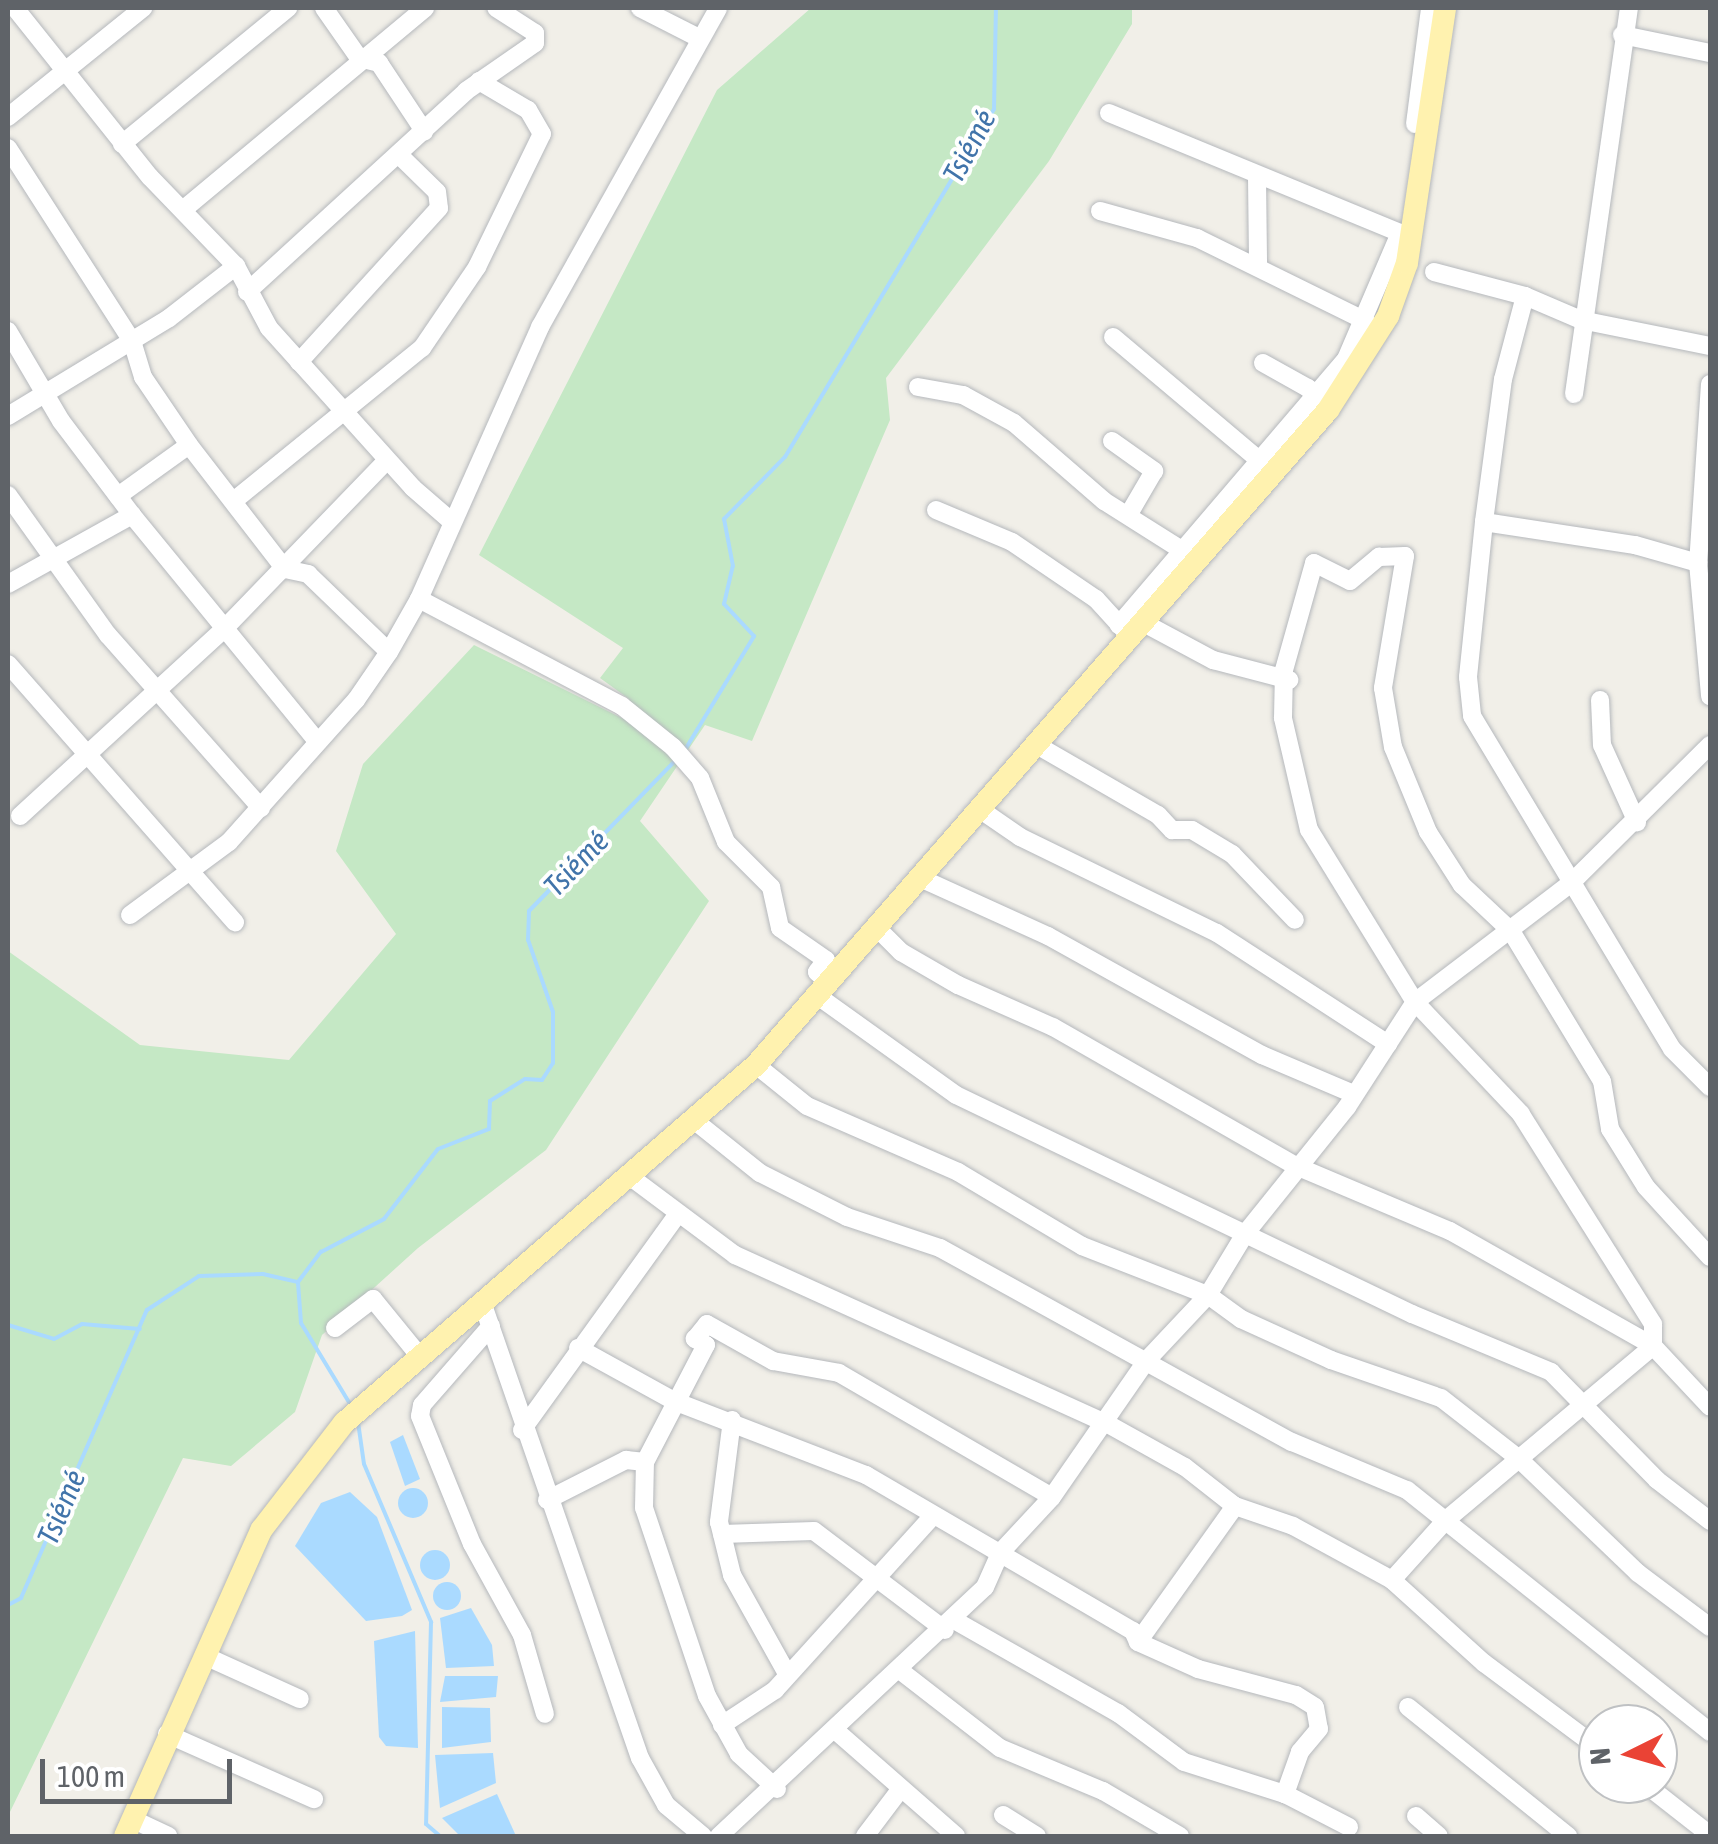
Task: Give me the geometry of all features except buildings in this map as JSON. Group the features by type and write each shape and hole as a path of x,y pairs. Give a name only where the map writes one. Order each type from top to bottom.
{"main road":[{"path":"129,1828 167,1734 262,1529 344,1423 417,1353 632,1178 756,1065 1035,744 1381,330 1408,263 1445,8"}],"street":[{"path":"15,8 122,144 236,266 247,292 299,362 387,460 450,520"},
{"path":"8,117 68,74 143,8"},
{"path":"122,144 288,8"},
{"path":"324,8 359,58 380,63 424,131"},
{"path":"184,209 359,58 425,8"},
{"path":"247,292 479,81 538,38 496,8"},
{"path":"640,8 697,37"},
{"path":"130,915 190,873 261,808 390,652 420,599 450,520 540,327 640,154 697,37 718,8"},
{"path":"1415,124 1430,8"},
{"path":"1574,394 1622,34 1630,8"},
{"path":"1622,34 1710,53"},
{"path":"236,499 347,412 443,324 542,134 528,110 479,81"},
{"path":"1109,113 1256,178 1399,229 1366,321 1323,404 1264,363"},
{"path":"8,148 132,341 143,377 189,445 236,499 285,569 308,574 390,652"},
{"path":"299,362 439,208 437,192 398,154"},
{"path":"1256,178 1258,266"},
{"path":"1100,211 1162,226 1258,266 1366,321"},
{"path":"8,416 132,341 236,266"},
{"path":"1434,272 1525,296 1581,320 1710,346"},
{"path":"1525,296 1503,379 1484,522 1468,677 1472,716 1672,1049 1710,1087"},
{"path":"8,330 45,394 132,516 318,742"},
{"path":"1113,337 1268,468 1184,551 1130,628"},
{"path":"1710,384 1698,563 1710,696"},
{"path":"918,387 963,394 1014,423 1104,501 1130,512 1184,551"},
{"path":"1112,441 1154,471 1130,512"},
{"path":"118,496 189,445"},
{"path":"20,816 81,753 156,694 223,630 387,460"},
{"path":"8,495 156,694 261,808"},
{"path":"936,510 1012,542 1130,628 1213,660 1289,680"},
{"path":"8,584 132,516"},
{"path":"1484,522 1636,545 1698,563"},
{"path":"1653,1346 1643,1300 1520,1114 1415,1002 1309,830 1284,740 1289,680 1284,670 1314,563 1350,581 1379,557 1405,556 1383,688 1393,747 1428,832 1462,885 1511,931 1602,1080 1610,1129 1646,1188 1710,1256"},
{"path":"420,599 622,706 673,747 690,766 726,842 770,887 780,928 826,960 816,972 821,988 956,1094 1245,1234 1536,1365 1586,1401 1658,1480 1710,1521"},
{"path":"8,664 81,753 235,922"},
{"path":"1600,700 1602,744 1637,822"},
{"path":"1035,744 1158,814 1172,830 1192,830 1232,854 1295,920"},
{"path":"719,1836 776,1789 834,1730 902,1672 986,1587 1000,1552 1052,1497 1147,1360 1208,1295 1245,1234 1296,1166 1347,1108 1352,1093 1415,1002 1571,882 1637,822 1710,745"},
{"path":"978,808 1020,837 1217,933 1388,1044"},
{"path":"918,877 1048,936 1262,1055 1352,1093"},
{"path":"875,926 901,952 958,985 1053,1027 1296,1166 1450,1231 1653,1346 1710,1407"},
{"path":"756,1065 807,1106 958,1172 1082,1246 1208,1295 1242,1320 1331,1360 1442,1398 1518,1458 1638,1574 1710,1627"},
{"path":"695,1122 760,1173 847,1217 940,1248 1292,1442 1407,1490 1710,1732"},
{"path":"632,1178 735,1255 1106,1423 1186,1467 1235,1506 1293,1526 1392,1580 1484,1663 1578,1733"},
{"path":"522,1430 678,1214"},
{"path":"335,1328 373,1299 417,1353"},
{"path":"482,1302 522,1430 649,1778 676,1817 703,1836"},
{"path":"776,1789 740,1754 722,1725 644,1508 645,1462 706,1345 695,1338 706,1324 773,1361 840,1373 1052,1497"},
{"path":"491,1326 422,1405 420,1416 472,1544 522,1635 545,1714"},
{"path":"1392,1580 1446,1520 1653,1346"},
{"path":"578,1348 674,1401 732,1420 866,1475 1133,1630 1138,1642 1198,1669 1278,1687 1316,1708 1319,1729 1300,1752 1285,1794"},
{"path":"732,1420 722,1534 732,1575 786,1672"},
{"path":"547,1500 626,1460 645,1462"},
{"path":"1138,1642 1235,1506"},
{"path":"722,1725 774,1690 786,1672 879,1579 933,1516"},
{"path":"722,1534 814,1531 949,1625 1118,1713 1184,1762 1285,1794 1350,1827"},
{"path":"205,1656 300,1699"},
{"path":"902,1672 1000,1748 1102,1790 1180,1836"},
{"path":"1408,1707 1568,1836"},
{"path":"834,1730 898,1791 956,1836"},
{"path":"167,1734 314,1799"},
{"path":"865,1836 898,1791"},
{"path":"1670,1804 1710,1836"},
{"path":"1003,1816 1036,1836"},
{"path":"1416,1816 1439,1836"},
{"path":"129,1828 168,1836"}],"green space":[{"path":"811,8 1132,8 1132,24 1049,161 886,378 890,420 752,741 705,725 640,821 709,901 546,1150 418,1248 322,1335 295,1412 231,1466 183,1458 8,1816 8,951 140,1045 289,1060 396,934 336,851 363,764 474,645 624,719 629,699 600,678 623,648 479,555 717,90"}],"water":[{"path":"403,1435 420,1479 405,1486 390,1442"},
{"path":"413,1488 427,1497 428,1503 419,1517 413,1518 399,1509 398,1503 407,1489"},
{"path":"350,1492 377,1517 412,1610 402,1616 366,1621 295,1546 321,1503"},
{"path":"435,1550 446,1554 450,1565 446,1576 435,1580 424,1576 420,1565 424,1554"},
{"path":"447,1582 457,1586 461,1596 457,1606 447,1610 437,1606 433,1596 437,1586"},
{"path":"471,1608 492,1645 494,1666 446,1668 440,1618"},
{"path":"415,1631 418,1748 386,1746 379,1737 374,1641"},
{"path":"445,1676 498,1676 496,1697 440,1702"},
{"path":"442,1707 490,1708 491,1742 442,1748"},
{"path":"493,1753 496,1783 440,1808 435,1755"},
{"path":"497,1794 516,1836 460,1836 442,1818"}],"waterway":[{"name":"Tsiémé","path":"683,753 754,636 724,604 733,566 724,519 785,457 994,109 996,8"},
{"name":"Tsiémé","path":"8,1605 21,1598 147,1310 199,1276 263,1274 298,1282 321,1252 384,1219 438,1149 489,1129 490,1101 525,1079 542,1080 553,1063 553,1012 528,940 529,911 676,760"},
{"path":"298,1283 301,1323 350,1404"},
{"path":"8,1325 54,1339 82,1324 140,1329"},
{"path":"358,1422 364,1464 431,1622 426,1824 440,1836"}]}
